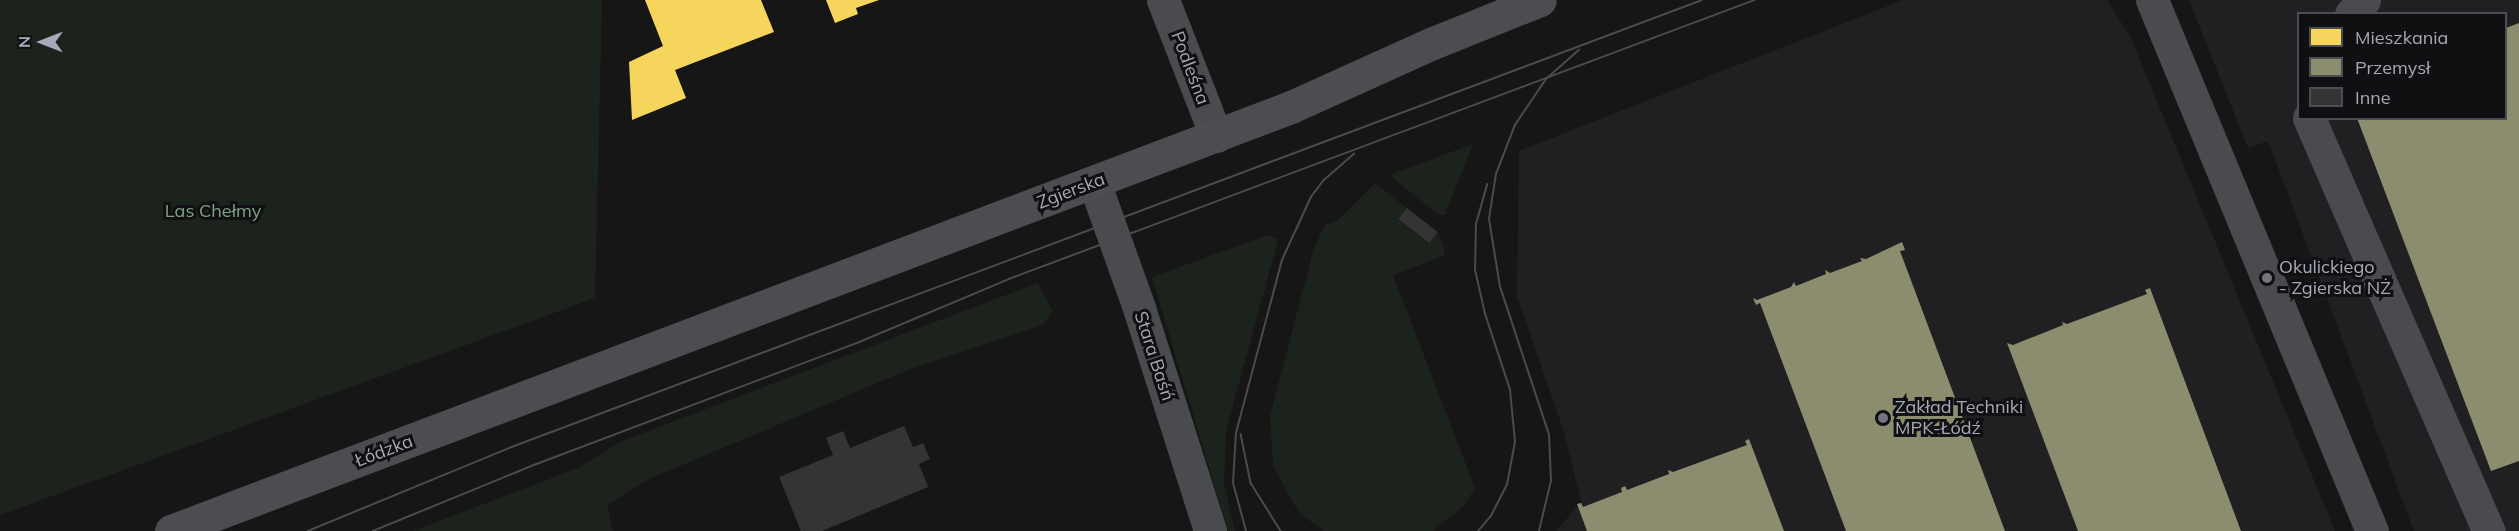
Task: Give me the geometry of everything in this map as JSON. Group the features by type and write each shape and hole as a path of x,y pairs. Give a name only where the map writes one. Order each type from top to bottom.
{"main road":[{"name":"Zgierska","path":"598,371 1216,136 1540,0"},
{"name":"Łódzka","path":"171,531 598,371"}],"street":[{"name":"Podleśna","path":"1163,0 1216,136"},
{"path":"2152,0 2372,531"},
{"path":"2353,12 2364,0"},
{"path":"2311,120 2489,531"},
{"name":"Stara Baśń","path":"1094,182 1139,308 1210,531"}],"shaded area":[{"path":"1903,0 2107,0 2130,36 2335,531 1556,531 1581,502 1564,432 1517,296 1519,151"},
{"path":"2189,0 2519,0 2519,531 2414,531 2268,141 2248,148"}],"green space":[{"name":"Las Chełmy","path":"0,0 602,0 595,298 0,515"},
{"path":"1473,144 1445,215 1439,215 1394,179 1392,174"},
{"path":"1375,183 1407,208 1399,220 1428,243 1438,232 1444,247 1445,255 1393,275 1475,488 1463,507 1432,531 1324,531 1299,513 1273,466 1270,416 1314,248 1325,225 1337,221"},
{"path":"1268,235 1278,240 1226,431 1224,484 1235,531 1228,531 1152,277"},
{"path":"1038,283 1053,312 1042,325 908,370 649,479 607,505 613,531 413,531 578,468 622,441"}],"building: Mieszkania":[{"path":"645,0 761,0 774,32 675,70 686,98 632,120 629,62 663,46"},
{"path":"826,0 879,0 856,8 858,14 835,23"}],"building: Przemysł":[{"path":"2519,23 2519,461 2491,471 2358,120 2507,120 2507,28"},
{"name":"Zakład Techniki MPK-Łódź","path":"1902,242 1905,250 1900,251 2005,531 1846,531 1760,303 1756,305 1753,298 1757,300 1791,287 1794,282 1796,286 1826,274 1825,270 1830,273 1862,261 1860,258 1866,259"},
{"name":"Zakład Techniki MPK-Łódź","path":"2150,288 2241,531 2078,531 2007,343 2013,345 2063,325 2062,322 2067,324 2147,294 2145,290"},
{"path":"1749,439 1784,531 1587,531 1577,504 1581,503 1583,507 1622,492 1621,488 1625,486 1627,490 1669,474 1668,470 1673,472 1747,445 1745,441"}],"building: Inne":[{"path":"1407,208 1438,232 1429,243 1398,219"},
{"path":"904,426 913,447 923,443 930,459 919,464 928,487 822,531 801,531 779,477 833,455 826,438 843,431 850,448"}],"tram line":[{"path":"308,531 509,448 1702,0"},
{"path":"373,531 534,465 857,343 1009,279 1755,0"},
{"path":"1539,531 1551,481 1549,435 1500,287 1489,219 1496,174 1515,125 1546,79 1579,50"},
{"path":"1246,531 1233,483 1236,433 1282,260 1311,197 1324,180 1354,154"},
{"path":"1478,531 1491,516 1507,485 1515,442 1510,390 1485,314 1475,270 1476,224 1487,185"},
{"path":"1241,434 1251,483 1281,531"}],"place":[{"name":"Okulickiego - Zgierska NŻ","path":"2267,278"},
{"name":"Zakład Techniki MPK-Łódź","path":"1883,418"}]}
